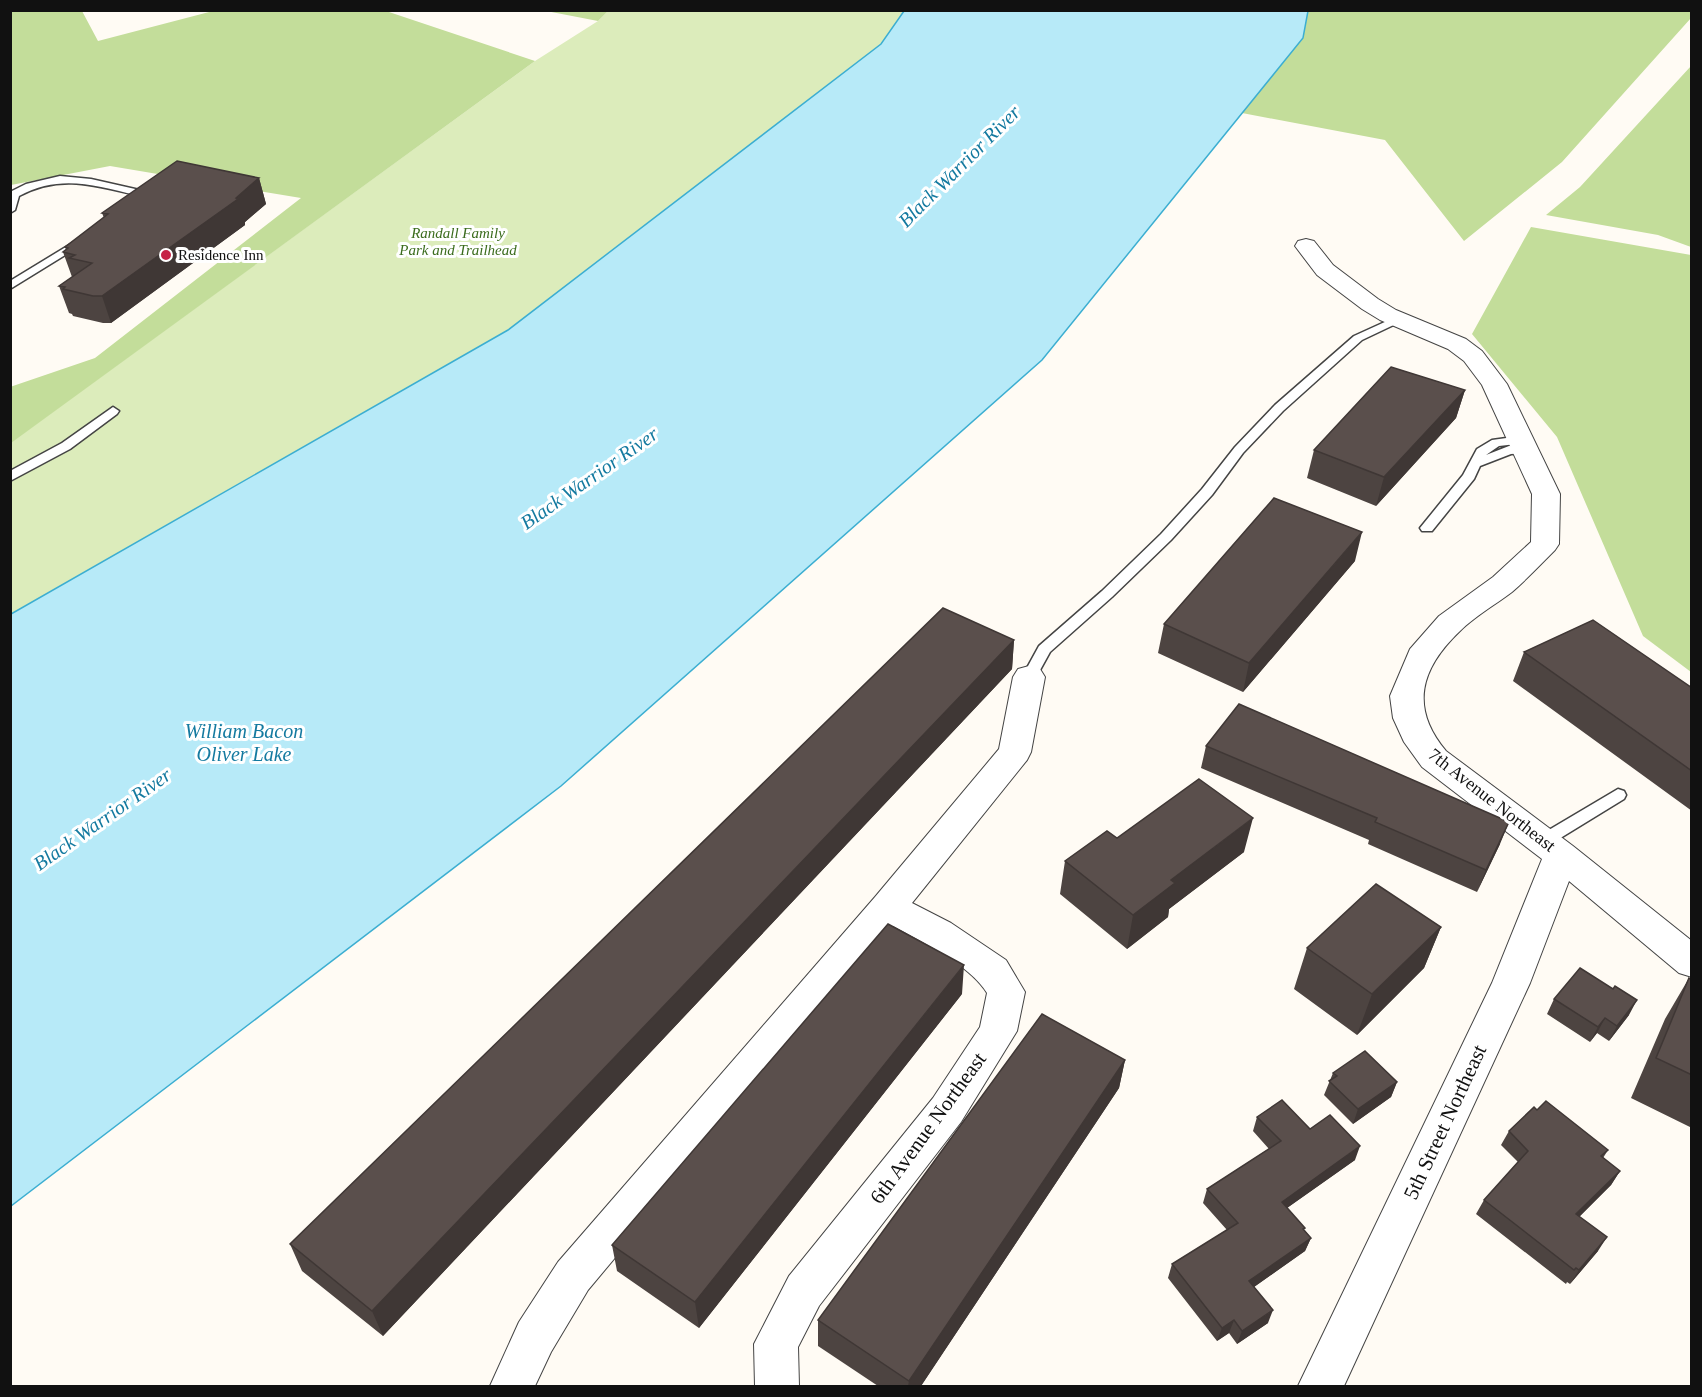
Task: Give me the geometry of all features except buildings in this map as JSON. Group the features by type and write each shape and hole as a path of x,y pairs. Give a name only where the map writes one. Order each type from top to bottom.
{"street":[{"name":"7th Avenue Northeast","path":"1306,246 1325,270 1370,304 1398,319 1457,344 1473,357 1494,384 1546,494 1545,544 1503,584 1449,623 1421,656 1406,696 1409,718 1420,742 1434,759 1552,848 1692,962"},
{"path":"512,1386 535,1337 573,1276 888,907 1015,752 1029,676"},
{"name":"5th Street Northeast","path":"1321,1386 1511,983 1552,848"},
{"name":"6th Avenue Northeast","path":"777,1386 776,1344 804,1292 947,1110 998,1031 1006,992 993,971 938,933 888,907"}],"lane":[{"path":"10,210 14,194 27,185 64,177 140,193 143,200 133,206"},
{"path":"13,282 85,238"},
{"path":"1029,676 1044,649 1107,594 1166,537 1207,492 1239,450 1279,408 1358,338 1398,319"},
{"path":"10,477 66,446 113,411"},
{"path":"1427,528 1477,463 1524,445"},
{"path":"1552,848 1618,795"}],"green space":[{"path":"541,10 608,10 608,11 598,21"},
{"path":"11,11 82,11 98,41 213,11 386,11 535,61 11,443 10,387 95,358 301,198 110,166 11,185"},
{"name":"Randall Family Park and Trailhead","path":"608,11 904,11 881,44 508,330 11,614 10,443 535,61 598,21"},
{"path":"1308,11 1691,11 1691,18 1562,162 1464,241 1385,140 1242,113 1303,38"},
{"path":"1691,66 1691,247 1658,235 1546,215 1580,187"},
{"path":"1531,227 1691,255 1691,672 1643,636 1557,437 1472,334"}],"water":[{"name":"William Bacon Oliver Lake","path":"904,11 1308,11 1303,38 1042,360 561,786 11,1206 11,614 508,330 881,44"}],"place":[{"name":"Residence Inn","path":"166,255"}],"water label":[{"name":"Black Warrior River","path":"959,166"},
{"name":"Black Warrior River","path":"589,478"},
{"name":"Black Warrior River","path":"102,819"}]}
